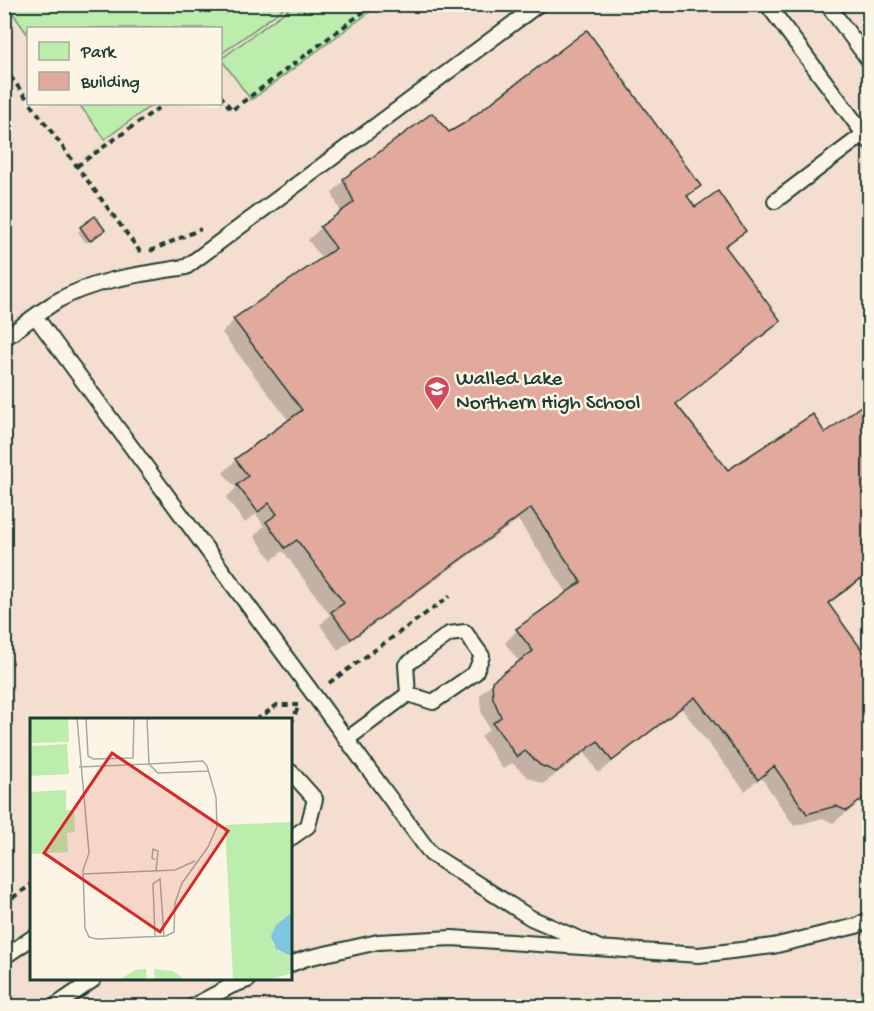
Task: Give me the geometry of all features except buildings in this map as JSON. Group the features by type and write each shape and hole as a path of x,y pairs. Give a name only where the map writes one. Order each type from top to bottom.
{"lane":[{"path":"4,339 57,301 84,289 129,277 186,267 539,4"},
{"path":"767,4 867,138 775,201"},
{"path":"827,4 870,62"},
{"path":"35,316 430,854 531,918 600,948"},
{"path":"465,632 482,656 475,673 433,702 408,694 406,665 449,634 465,632"},
{"path":"346,740 408,694"},
{"path":"292,773 315,799 309,826 292,837"},
{"path":"292,964 378,942 453,938 699,955 773,946 856,926 870,920"},
{"path":"4,957 30,939"},
{"path":"55,1006 92,981"},
{"path":"193,1006 245,981"}],"path":[{"path":"222,98 232,110 374,4"},
{"path":"4,68 27,98"},
{"path":"32,105 141,253"},
{"path":"77,166 163,105"},
{"path":"132,255 152,250 202,229"},
{"path":"292,722 299,705 450,596"},
{"path":"259,718 277,705 299,705"},
{"path":"4,904 30,885"}],"shaded area":[{"name":"Walled Lake Northern High School","path":"5,5 869,5 869,994 852,1006 5,1006"}],"green space":[{"path":"7,5 288,5 222,53 222,27 27,27 27,34"},
{"path":"294,5 379,5 251,100 222,58"},
{"path":"80,105 152,105 105,139"}],"place":[{"name":"Walled Lake Northern High School","path":"437,412"}]}
